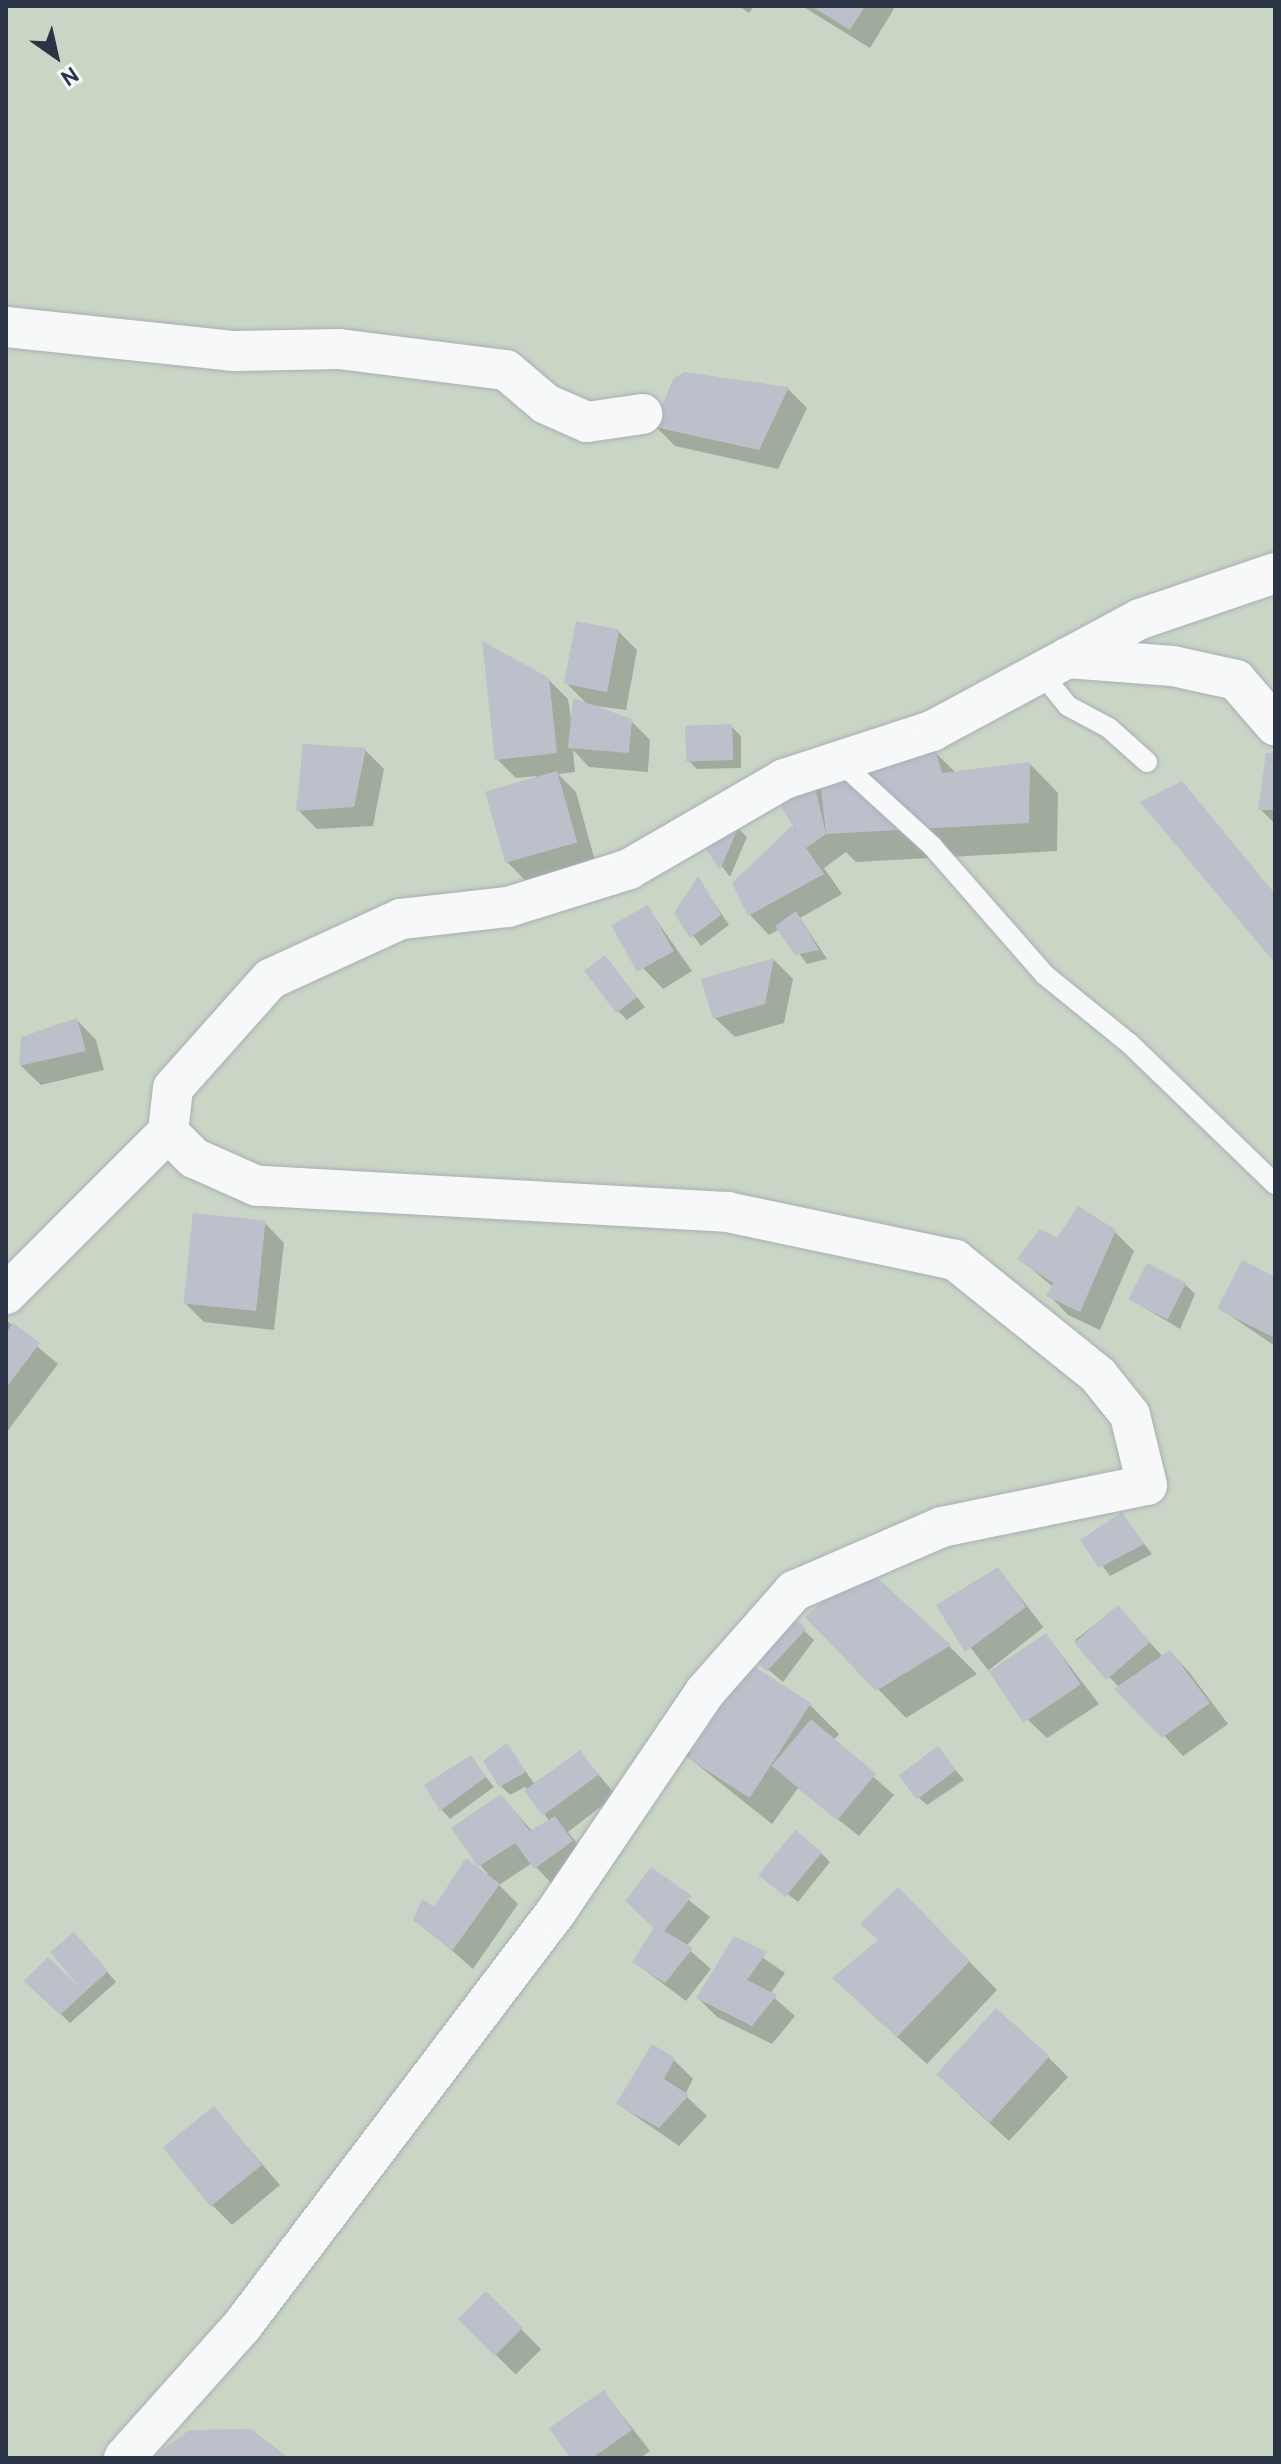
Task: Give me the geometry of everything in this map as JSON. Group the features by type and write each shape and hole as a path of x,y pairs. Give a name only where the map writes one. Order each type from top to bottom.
{"street":[{"path":"6,327 235,351 339,349 506,370 546,404 587,422 642,414"},
{"path":"6,1294 168,1132 173,1088 270,979 401,919 508,907 629,869 784,779 932,731 1140,619 1275,573"},
{"path":"1054,666 1173,666 1236,680 1275,725"},
{"path":"124,2458 251,2313 556,1912 705,1692 794,1591 942,1527 1147,1485 1130,1415 1098,1375 955,1260 728,1212 257,1186 194,1158 168,1132"}],"lane":[{"path":"1054,666 1068,706 1109,728 1147,762"},
{"path":"839,761 932,846 1045,975 1130,1044 1275,1184"}],"green space":[{"path":"6,6 1275,6 1275,2458 6,2458"}],"building":[{"path":"811,6 865,6 850,30"},
{"path":"684,372 789,387 759,450 654,427 673,379"},
{"path":"576,621 619,629 607,692 564,684"},
{"path":"482,641 549,678 557,753 495,760"},
{"path":"573,698 632,719 629,753 568,748"},
{"path":"732,724 733,760 686,762 685,726"},
{"path":"303,744 366,748 354,807 296,811"},
{"path":"935,749 942,773 1030,762 1029,823 826,834 820,779"},
{"path":"1266,753 1275,753 1275,810 1258,810"},
{"path":"811,770 826,834 806,848 824,874 748,916 732,883 792,826 798,834 777,800"},
{"path":"557,771 577,842 505,863 485,792"},
{"path":"1182,781 1275,894 1275,963 1140,802"},
{"path":"739,826 720,870 701,842"},
{"path":"698,876 721,915 690,938 674,913"},
{"path":"648,905 674,951 637,972 611,925"},
{"path":"796,911 819,950 795,955 775,926"},
{"path":"605,955 637,997 616,1013 584,971"},
{"path":"774,958 765,1004 713,1019 701,979"},
{"path":"77,1018 86,1051 19,1066 21,1037"},
{"path":"1078,1206 1116,1230 1080,1312 1046,1296 1053,1283 1017,1259 1040,1229 1057,1238"},
{"path":"193,1213 266,1221 256,1311 183,1304"},
{"path":"1242,1260 1275,1277 1275,1338 1217,1309"},
{"path":"1147,1263 1186,1283 1168,1320 1128,1300"},
{"path":"13,1323 40,1343 6,1388 6,1333"},
{"path":"1122,1512 1144,1544 1099,1568 1080,1540"},
{"path":"863,1565 951,1645 876,1691 805,1617"},
{"path":"998,1567 1026,1607 965,1652 936,1605"},
{"path":"1118,1605 1150,1642 1106,1680 1074,1643"},
{"path":"788,1612 806,1629 767,1671 748,1654"},
{"path":"1046,1633 1081,1684 1023,1723 989,1672"},
{"path":"1170,1650 1210,1703 1162,1738 1114,1689"},
{"path":"749,1663 811,1703 750,1798 687,1758"},
{"path":"811,1719 876,1774 837,1820 772,1766"},
{"path":"507,1743 526,1772 499,1787 483,1761"},
{"path":"938,1746 956,1770 917,1799 899,1775"},
{"path":"580,1750 598,1775 542,1816 524,1791"},
{"path":"471,1755 486,1777 440,1811 424,1785"},
{"path":"501,1794 530,1831 555,1816 573,1841 534,1869 515,1843 478,1867 451,1828"},
{"path":"795,1830 822,1852 786,1897 758,1875"},
{"path":"466,1858 500,1884 452,1951 413,1920 422,1899 434,1907"},
{"path":"651,1867 692,1896 664,1931 693,1948 665,1983 632,1962 654,1928 625,1901"},
{"path":"898,1887 970,1961 897,2037 832,1978 878,1940 860,1924"},
{"path":"74,1932 108,1971 60,2015 24,1981 48,1957 81,1989 50,1952"},
{"path":"734,1936 767,1952 747,1980 777,1995 752,2026 696,1998"},
{"path":"996,2008 1050,2056 990,2122 936,2074"},
{"path":"652,2044 675,2058 664,2079 689,2095 659,2128 616,2104"},
{"path":"214,2106 262,2165 211,2207 163,2148"},
{"path":"486,2291 523,2328 494,2356 458,2319"},
{"path":"604,2390 632,2430 592,2458 570,2458 549,2428"},
{"path":"251,2429 289,2458 152,2458 189,2430"}]}
